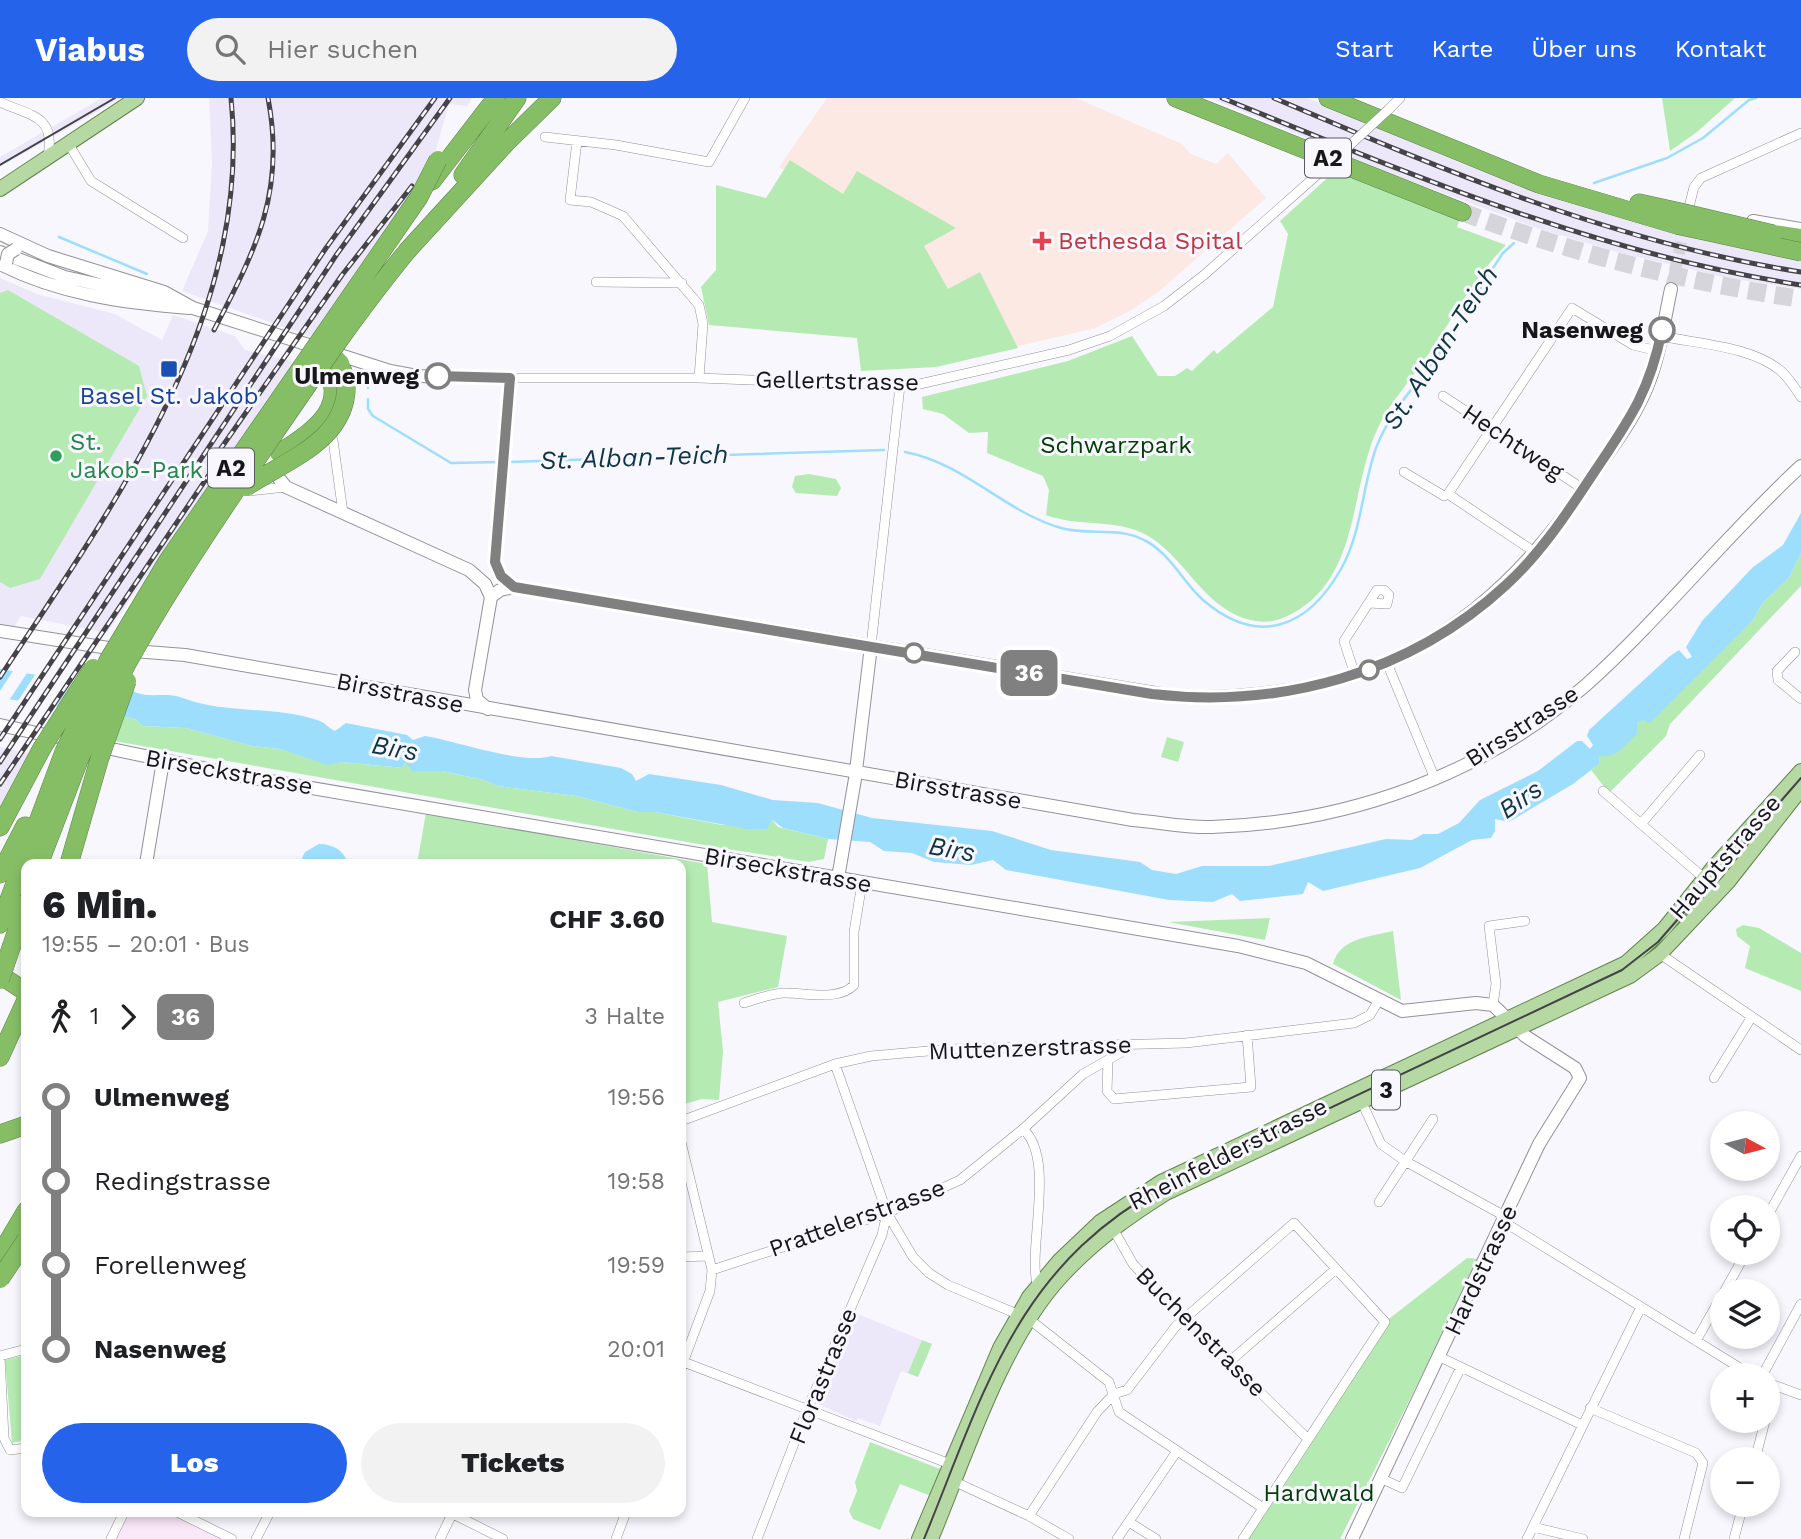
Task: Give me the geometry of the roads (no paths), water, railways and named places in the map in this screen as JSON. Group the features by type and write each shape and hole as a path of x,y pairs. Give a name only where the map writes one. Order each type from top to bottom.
{"highway":[{"path":"441,163 480,98"},
{"path":"441,163 496,98"},
{"path":"408,250 517,98"},
{"name":"A2","path":"40,859 68,756 113,689 170,590 277,428 408,250 506,143 552,98"},
{"name":"A2","path":"1176,98 1462,212"},
{"name":"A2","path":"1328,98 1430,142 1539,184 1682,216 1801,252"},
{"name":"A2","path":"26,859 97,681 162,571 441,163"},
{"path":"1682,216 1801,238"},
{"path":"72,859 100,757 137,656 163,609 215,526 246,487 312,447 328,433 345,403 340,383 340,363 318,351"},
{"path":"0,827 41,748 199,510 234,478 315,429 329,409 340,383"},
{"path":"0,874 68,756"},
{"name":"A2","path":"0,924 21,872"},
{"path":"0,980 21,918"},
{"path":"0,975 21,989"},
{"path":"0,1057 21,1011"},
{"path":"0,1134 21,1127"},
{"path":"0,1255 21,1219"},
{"path":"0,1277 21,1247"},
{"path":"0,1277 21,1255"}],"main road":[{"path":"0,189 136,98"},
{"name":"Hauptstrasse","path":"1655,949 1704,878 1801,771"},
{"name":"Hauptstrasse","path":"1655,949 1744,864 1801,789"},
{"name":"Rheinfelderstrasse","path":"919,1539 999,1377 1024,1316 1041,1290 1082,1255 1109,1223 1655,949"},
{"name":"Rheinfelderstrasse","path":"931,1539 950,1474"}],"street":[{"path":"545,137 709,163 745,98"},
{"name":"Gellertstrasse","path":"2,233 21,248 137,282 193,308 318,351 409,376 699,378 900,386 1069,350 1127,328 1164,306 1204,275 1400,98"},
{"path":"0,102 47,125 51,135 48,156"},
{"path":"1801,133 1701,178 1694,187 1682,216 1801,229"},
{"path":"577,141 570,200 592,202 623,216 699,306 703,324 699,378"},
{"path":"68,143 86,175 183,238"},
{"path":"21,248 8,254 3,262 193,308"},
{"path":"596,282 682,284"},
{"path":"491,597 500,590 514,587 1179,697 1273,694 1355,675 1387,663 1463,620 1506,585 1536,553 1583,489 1642,398 1658,351 1671,289"},
{"path":"1404,472 1444,496 1448,494 1572,308 1633,345 1658,351"},
{"path":"1661,336 1738,352 1769,363 1783,372 1801,397"},
{"path":"318,351 319,374 269,446 270,471 286,487 469,570 484,583 491,597 475,690 477,699 489,710"},
{"path":"510,378 495,562 501,576 514,587"},
{"path":"839,873 855,779 900,386"},
{"name":"Hechtweg","path":"1443,396 1583,489"},
{"path":"333,440 343,513"},
{"name":"Birsstrasse","path":"0,631 148,653 185,655 453,702 855,779 1133,820 1210,827 1292,821 1354,808 1435,779 1494,750 1586,684 1801,466"},
{"path":"148,653 157,624 236,500 255,489 286,487"},
{"path":"1448,494 1536,553"},
{"path":"469,570 480,570 495,562"},
{"path":"1355,675 1344,641 1369,603"},
{"path":"1795,652 1777,671 1778,680 1801,699"},
{"path":"1387,663 1435,779"},
{"path":"453,702 463,699 475,690"},
{"name":"Birseckstrasse","path":"0,725 163,761 839,873 862,883 1181,936 1288,958 1327,972 1379,1000 1412,1012 1476,1003 1493,1005"},
{"path":"1641,824 1700,755"},
{"path":"147,859 163,761"},
{"path":"1603,791 1704,878 1710,888 1707,901"},
{"path":"744,1003 781,993 821,995 850,989 854,985 854,932 862,883"},
{"path":"1511,1023 1493,1005 1496,984 1489,926 1525,920"},
{"path":"1655,949 1751,1018 1801,1050"},
{"name":"Muttenzerstrasse","path":"686,1119 835,1064 871,1056 951,1049 1122,1046 1247,1035 1361,1021 1370,1015 1379,1000"},
{"path":"1714,1078 1751,1018"},
{"name":"Hardstrasse","path":"1352,1539 1539,1144 1580,1078 1575,1068 1511,1023"},
{"path":"1108,1062 1107,1091 1114,1099 1251,1087 1247,1035"},
{"name":"Prattelerstrasse","path":"712,1270 887,1213 960,1180 1023,1129 1083,1074 1120,1053 1122,1046"},
{"path":"835,1064 887,1213 900,1239 929,1273 948,1284 1024,1316 1109,1382 1119,1412 1263,1508"},
{"path":"1365,1109 1381,1144 1405,1161 1499,1213 1504,1222 1732,1363"},
{"path":"1379,1202 1433,1119"},
{"path":"1023,1129 1034,1147 1039,1187 1041,1290"},
{"path":"1779,1195 1801,1156"},
{"path":"686,1164 712,1270 710,1291 686,1353"},
{"name":"Florastrasse","path":"757,1539 807,1410 882,1235 887,1213"},
{"name":"Buchenstrasse","path":"1109,1223 1133,1264 1185,1320 1307,1438"},
{"path":"1029,1516 1097,1412 1114,1394 1127,1390 1175,1326 1294,1223 1385,1322 1243,1539"},
{"path":"686,1257 707,1256"},
{"path":"1229,1362 1336,1269"},
{"path":"1769,1363 1801,1304"},
{"path":"1527,1539 1640,1307"},
{"path":"1696,1341 1710,1316"},
{"path":"21,1350 0,1356 4,1438 10,1450 21,1449"},
{"path":"1440,1357 1582,1424"},
{"path":"686,1365 807,1410 950,1474 1069,1539"},
{"path":"1380,1478 1402,1488 1461,1367"},
{"path":"1780,1388 1801,1395"},
{"path":"1590,1408 1696,1453 1703,1463 1685,1539"},
{"path":"1117,1539 1177,1451"},
{"path":"111,1539 122,1517"},
{"path":"187,1517 232,1539"},
{"path":"256,1539 267,1517"},
{"path":"440,1539 448,1517"},
{"path":"470,1517 503,1539"},
{"path":"616,1539 624,1517"},
{"path":"1734,1539 1740,1517"},
{"path":"1129,1522 1156,1539"},
{"path":"1533,1527 1583,1539"}],"water":[{"name":"Birs","path":"1801,513 1801,554 1789,578 1762,604 1753,620 1650,723 1643,720 1637,723 1637,734 1625,746 1611,755 1600,756 1599,764 1573,784 1509,822 1495,819 1495,831 1491,838 1472,840 1420,868 1323,891 1308,882 1303,894 1240,901 1232,894 1213,902 1169,900 1006,870 993,860 971,865 934,862 912,853 884,851 870,842 828,839 783,828 772,820 767,829 747,829 655,812 638,812 576,796 497,786 484,780 442,771 412,771 405,762 403,768 342,762 328,765 280,749 252,746 186,728 143,726 135,719 121,716 0,698 0,669 143,694 176,696 215,706 301,716 320,721 335,731 346,723 407,735 413,740 425,736 507,755 539,758 551,756 621,768 632,774 636,781 649,774 721,785 773,800 818,803 872,818 992,831 1051,850 1140,862 1152,870 1176,874 1202,866 1269,866 1386,839 1412,840 1423,834 1438,834 1459,823 1480,800 1538,771 1577,741 1582,741 1590,749 1593,745 1587,736 1589,730 1670,656 1679,650 1687,659 1692,657 1686,647 1702,621 1752,568 1783,545"},
{"path":"319,844 329,845 346,859 302,859 305,852"}],"waterway":[{"name":"St. Alban-Teich","path":"1594,183 1667,158 1703,138 1749,100 1756,98"},
{"name":"St. Alban-Teich","path":"59,237 147,274"},
{"name":"St. Alban-Teich","path":"905,452 946,466 1041,521 1061,528 1124,533 1144,540 1161,552 1203,600 1224,615 1244,624 1263,627 1281,624 1298,617 1313,605 1341,569 1358,525 1371,463 1383,432 1401,403 1453,334 1503,253 1514,243"},
{"name":"St. Alban-Teich","path":"368,374 368,388"},
{"name":"St. Alban-Teich","path":"368,399 368,409 373,416 451,463 499,462"},
{"name":"St. Alban-Teich","path":"506,462 884,450"}],"tunnel":[{"path":"1462,212 1629,265 1801,299"},
{"path":"1671,289 1686,221"}],"tram line":[{"path":"0,165 115,98"},
{"path":"924,1539 987,1385 1010,1339 1038,1295 1072,1256 1113,1219 1163,1187 1622,970 1658,942 1801,778"}],"railway":[{"path":"0,677 129,476 167,405 198,332 220,257 232,179 231,98"},
{"path":"214,330 243,273 264,219 273,163 273,132 268,98"},
{"path":"0,739 326,248 435,98"},
{"path":"0,762 337,254 450,98"},
{"path":"1222,98 1506,209 1650,253 1801,285"},
{"path":"1274,98 1402,152 1532,202 1665,243 1801,272"},
{"path":"210,464 342,275 412,186"},
{"path":"0,784 221,457"}],"place":[{"name":"Bethesda Spital","path":"1042,241"},
{"name":"Nasenweg","path":"1662,330"},
{"name":"Basel St. Jakob","path":"169,369"},
{"name":"Ulmenweg","path":"438,376"},
{"name":"St. Jakob-Park","path":"56,456"}],"park label":[{"name":"Schwarzpark","path":"1116,445"},
{"name":"Hardwald","path":"1319,1493"}]}
